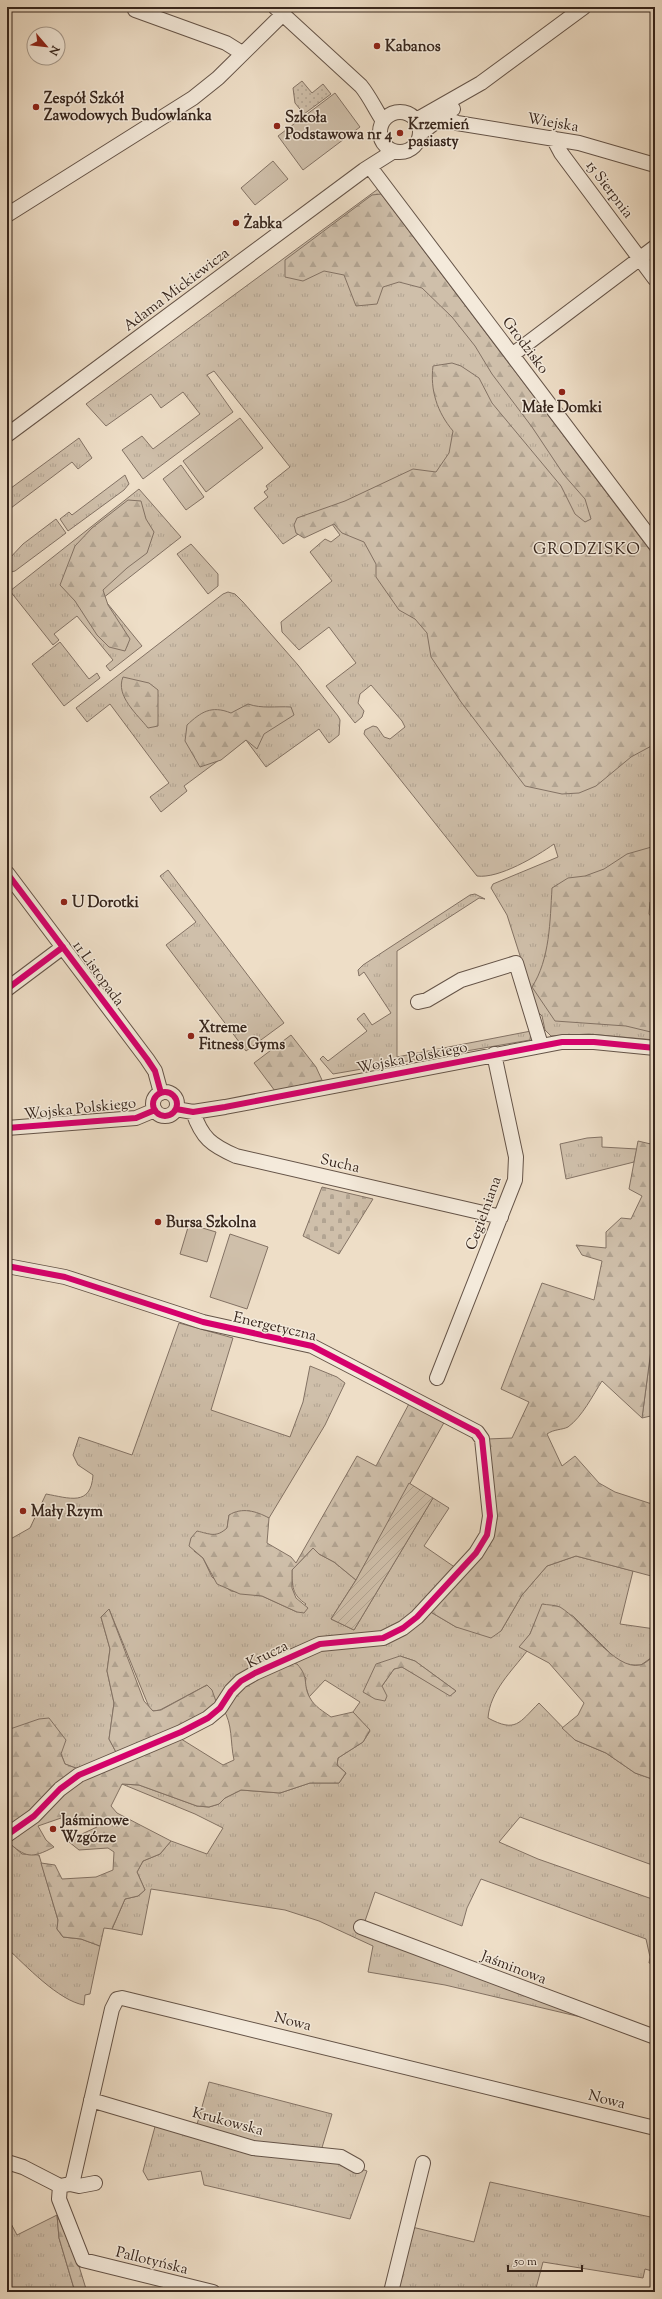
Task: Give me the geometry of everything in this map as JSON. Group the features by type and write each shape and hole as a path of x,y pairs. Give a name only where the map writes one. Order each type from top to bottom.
{"street":[{"path":"419,126 407,112 389,117 380,131 389,147 404,152 414,147 419,126 481,83 584,7"},
{"path":"136,10 226,43 242,53"},
{"path":"7,215 193,98 218,78 242,53 278,11 370,97 382,102 389,117"},
{"path":"419,126 446,114 466,99 481,83"},
{"name":"Wiejska","path":"446,114 450,120 457,123 579,143 655,165"},
{"name":"15 Sierpnia","path":"553,138 561,153 655,279"},
{"name":"Adama Mickiewicza","path":"7,435 367,168 389,147"},
{"name":"Grodzisko","path":"367,168 512,355 655,544"},
{"path":"512,355 655,248"},
{"name":"11 Listopada","path":"7,873 151,1065 155,1071 162,1093"},
{"path":"7,989 63,947"},
{"path":"418,1002 427,1000 461,980 516,963 541,1045"},
{"name":"Wojska Polskiego","path":"176,1109 193,1112 541,1045 577,1042 655,1048"},
{"name":"Cegielniana","path":"437,1378 501,1217 512,1187 516,1168 494,1054"},
{"path":"167,1092 175,1097 176,1109 167,1116 158,1114 155,1110 154,1100 162,1093 167,1092"},
{"name":"Wojska Polskiego","path":"7,1128 136,1118 155,1110"},
{"name":"Sucha","path":"193,1112 201,1133 217,1148 236,1156 501,1217"},
{"name":"Energetyczna","path":"7,1266 65,1277 209,1324 312,1346 477,1432 482,1439 486,1479"},
{"name":"Krucza","path":"7,1835 34,1816 60,1790 79,1775 181,1732 208,1718 220,1708 241,1681 256,1672 320,1644 383,1638 403,1628 426,1609 483,1544 487,1535 490,1516 486,1479"},
{"name":"Jaśminowa","path":"361,1927 655,2037"},
{"name":"Nowa","path":"65,2185 76,2168 112,2009 117,1999 122,1998 655,2128"},
{"name":"Krukowska","path":"91,2100 253,2148 341,2157 357,2166"},
{"path":"7,2162 23,2167 65,2185 79,2186 94,2183"},
{"path":"391,2292 423,2163"},
{"name":"Pallotyńska","path":"65,2185 59,2199 83,2260 213,2292"}],"green space":[{"path":"302,81 312,93 323,84 331,94 304,114 295,103 293,88"},
{"path":"335,93 360,127 303,170 278,136"},
{"path":"273,161 288,179 255,205 241,188"},
{"path":"378,189 655,551 655,1040 589,1034 551,1036 545,1030 542,1016 538,1012 507,915 491,888 493,884 558,857 554,844 517,866 496,874 477,876 364,734 365,730 373,726 377,727 384,737 390,739 405,727 402,721 371,685 360,694 358,703 364,711 362,717 355,723 326,686 356,663 329,627 299,650 282,632 281,622 332,581 310,552 325,539 331,542 340,535 326,516 283,544 254,508 268,497 264,492 268,489 266,486 290,467 214,371 207,375 233,412 143,479 122,450 142,436 153,449 200,414 183,392 161,408 151,394 106,426 86,404"},
{"path":"381,194 655,557 655,744 631,757 596,786 579,793 562,794 525,786 461,702 431,657 427,633 415,619 399,610 376,577 376,564 364,542 342,533 334,524 304,538 296,533 294,525 297,518 345,501 413,469 436,472 449,453 453,431 447,424 436,400 432,375 433,366 452,363 461,366 479,378 492,403 561,486 575,514 585,522 591,519 585,499 564,475 532,427 492,374 475,346 452,317 422,288 399,282 383,287 377,304 356,306 344,275 324,271 303,281 285,277 285,260 372,195"},
{"path":"240,418 263,448 206,492 183,461"},
{"path":"79,438 92,458 78,469 72,462 7,511 7,491"},
{"path":"181,465 204,497 186,510 163,479"},
{"path":"125,475 129,484 124,490 68,531 60,519 69,512 72,515"},
{"path":"139,489 181,537 103,598 142,646 110,671 106,666 113,660 77,616 54,634 59,640 53,645 10,591"},
{"path":"128,500 141,501 146,519 154,532 147,553 127,568 103,590 108,605 130,639 125,651 109,647 97,635 75,601 60,585 75,546 92,528"},
{"path":"56,519 66,533 15,571 7,573 7,565 10,563 8,560 23,544"},
{"path":"191,544 218,574 218,586 208,594 177,554"},
{"path":"228,592 235,594 243,602 298,665 338,716 340,720 339,735 329,743 319,729 266,767 246,740 184,786 187,791 161,812 150,797 169,783 110,704 87,722 76,708 223,594"},
{"path":"60,642 89,679 97,673 100,678 64,706 32,664"},
{"path":"123,677 149,683 158,690 158,726 148,728 129,705 122,691 121,684"},
{"path":"248,704 264,707 291,707 294,715 264,734 257,749 246,740 221,760 200,767 185,741 187,725 202,713 207,711 218,710 231,713"},
{"path":"655,846 655,900 650,902 649,914 655,922 655,1033 626,1026 555,1021 532,987 538,976 546,952 550,926 552,888 568,878 585,876 604,869 627,854"},
{"path":"168,870 284,1023 246,1051 166,945 196,922 160,876"},
{"path":"475,894 485,899 479,898 397,951 397,1057 531,1031 530,1040 333,1074 320,1059 323,1056 328,1061 367,1031 357,1019 364,1013 372,1025 391,1013 364,972 359,976 358,970 363,965 470,895"},
{"path":"291,1035 316,1067 322,1080 275,1091 254,1063"},
{"path":"602,1137 602,1147 637,1149 634,1162 566,1179 560,1144 587,1138"},
{"path":"638,1141 655,1145 655,1346 651,1350 642,1418 602,1381 587,1406 573,1423 568,1427 552,1431 547,1434 562,1466 575,1456 599,1483 615,1492 655,1505 655,1577 576,1556 547,1566 522,1595 501,1631 491,1638 456,1627 429,1611 493,1532 497,1519 487,1439 512,1438 529,1402 501,1389 542,1283 594,1300 602,1261 582,1255 576,1245 606,1248 606,1232 621,1218 631,1219 642,1196 629,1189"},
{"path":"322,1187 373,1199 339,1254 303,1236"},
{"path":"189,1224 216,1232 207,1262 180,1254"},
{"path":"230,1234 268,1247 247,1309 210,1297"},
{"path":"179,1323 233,1338 211,1410 290,1437 303,1402 310,1366 337,1377 345,1383 325,1425 269,1518 249,1511 229,1515 227,1529 216,1535 205,1533 194,1551 203,1558 212,1577 231,1591 262,1596 297,1612 306,1604 295,1594 292,1581 292,1570 313,1548 319,1554 334,1562 356,1580 331,1619 354,1630 433,1498 449,1508 424,1546 456,1568 407,1618 389,1629 369,1635 335,1638 218,1707 207,1685 160,1710 153,1711 149,1707 109,1609 101,1617 110,1649 107,1671 114,1703 109,1739 117,1754 81,1770 65,1764 61,1754 11,1729 7,1734 7,1541 30,1528 46,1494 77,1498 88,1492 93,1475 78,1465 73,1455 79,1437 132,1455"},
{"path":"655,1346 655,1415 642,1418 651,1350"},
{"path":"411,1400 446,1419 356,1580 334,1562 319,1554 313,1548 292,1570 292,1588 296,1598 308,1608 304,1613 297,1612 262,1596 240,1594 217,1584 203,1558 189,1546 191,1538 197,1531 209,1534 220,1533 227,1528 229,1515 239,1511 259,1513 269,1518 267,1543 291,1557 296,1563 357,1456 376,1466"},
{"path":"409,1483 433,1498 354,1630 331,1619 356,1580"},
{"path":"576,1556 633,1571 620,1624 655,1629 655,1655 641,1665 629,1665 618,1661 573,1616 543,1604 530,1634 520,1647 527,1651 497,1690 488,1718 505,1725 516,1724 527,1716 539,1703 575,1740 606,1753 635,1773 655,1780 655,1866 520,1817 499,1842 538,1859 655,1900 655,1964 649,1963 650,1957 646,1939 481,1879 467,1908 462,1926 375,1892 364,1924 585,2018 445,1985 368,1972 373,1946 319,1921 285,1910 151,1889 142,1935 112,1929 125,1899 138,1896 145,1890 137,1872 143,1861 160,1854 171,1841 207,1854 223,1828 195,1814 122,1784 139,1785 197,1806 209,1807 219,1804 225,1798 241,1790 280,1793 310,1783 339,1783 346,1773 337,1765 338,1758 363,1742 370,1731 353,1712 360,1702 325,1680 309,1697 305,1684 306,1678 287,1662 319,1647 380,1643 429,1611 456,1627 501,1631 522,1595 547,1566","holes":["400,1656 415,1661 456,1691 450,1695 402,1667 394,1669 382,1686"]},
{"path":"542,1604 560,1607 569,1613 610,1653 630,1665 640,1665 655,1655 655,1780 635,1773 606,1753 575,1740 562,1728 578,1715 584,1703 549,1663 519,1647 530,1634"},
{"path":"109,1609 144,1701 153,1711 161,1710 207,1685 212,1690 218,1707 213,1712 117,1754 109,1739 114,1703 107,1671 110,1649 101,1617"},
{"path":"400,1656 415,1661 456,1691 450,1696 402,1667 394,1669 382,1686 387,1696 385,1701 375,1699 363,1692 376,1664"},
{"path":"287,1662 297,1664 301,1669 305,1677 306,1689 312,1701 319,1709 331,1717 353,1712 370,1730 363,1742 338,1758 337,1765 346,1773 339,1783 310,1783 280,1793 241,1790 225,1798 219,1804 209,1807 197,1806 139,1785 122,1784 111,1806 117,1813 171,1841 160,1854 143,1861 137,1872 145,1890 138,1896 125,1899 112,1929 104,1928 100,1946 81,1939 63,1937 57,1929 58,1920 41,1863 55,1865 62,1879 96,1877 113,1870 114,1852 108,1848 79,1850 69,1842 71,1839 97,1827 91,1820 64,1817 38,1826 46,1840 54,1847 40,1854 24,1854 7,1841 78,1780 178,1737 223,1765 234,1760 230,1727 223,1709 234,1692"},
{"path":"49,1718 66,1740 61,1754 65,1764 81,1770 12,1828 6,1815 6,1799 11,1768 7,1762 7,1734 10,1729 39,1719"},
{"path":"7,1762 11,1768 7,1790"},
{"path":"7,1841 22,1854 39,1855 58,1920 57,1929 63,1937 81,1939 100,1946 90,1994 85,1995 84,2005 74,2002 53,1990 7,1948"},
{"path":"209,2082 332,2114 321,2151 257,2143 196,2128"},
{"path":"156,2123 338,2160 367,2171 350,2219 204,2185 201,2171 148,2180 143,2171"},
{"path":"490,2182 655,2218 655,2263 652,2271 645,2269 643,2278 543,2262 535,2292 396,2292 412,2227 474,2242"},
{"path":"57,2215 59,2238 75,2292 7,2292 7,2216 17,2235"},
{"path":"57,2215 78,2263 87,2292 75,2292 59,2238"}],"cycle path":[{"path":"7,873 147,1059 155,1071 161,1093"},
{"path":"7,989 63,947"},
{"path":"176,1109 193,1112 225,1107 562,1042 594,1042 655,1048"},
{"path":"165,1092 173,1096 177,1104 173,1112 165,1116 157,1112 153,1104 157,1096 165,1092"},
{"path":"7,1128 136,1118 155,1110"},
{"path":"7,1266 65,1277 203,1322 312,1346 477,1432 482,1439 490,1516 487,1535 476,1553 417,1617 403,1628 383,1638 320,1644 255,1673 241,1681 231,1691 220,1708 208,1718 181,1732 79,1775 60,1789 34,1816 7,1835"}],"place":[{"name":"Kabanos","path":"377,46"},
{"name":"Zespół Szkół Zawodowych Budowlanka","path":"36,107"},
{"name":"Szkoła Podstawowa nr 4","path":"277,126"},
{"name":"Krzemień pasiasty","path":"400,133"},
{"name":"Żabka","path":"236,223"},
{"name":"Małe Domki","path":"562,392"},
{"name":"U Dorotki","path":"64,902"},
{"name":"Xtreme Fitness Gyms","path":"191,1036"},
{"name":"Bursa Szkolna","path":"158,1222"},
{"name":"Mały Rzym","path":"23,1511"},
{"name":"Jaśminowe Wzgórze","path":"53,1829"}],"district":[{"name":"GRODZISKO","path":"587,548"}]}
